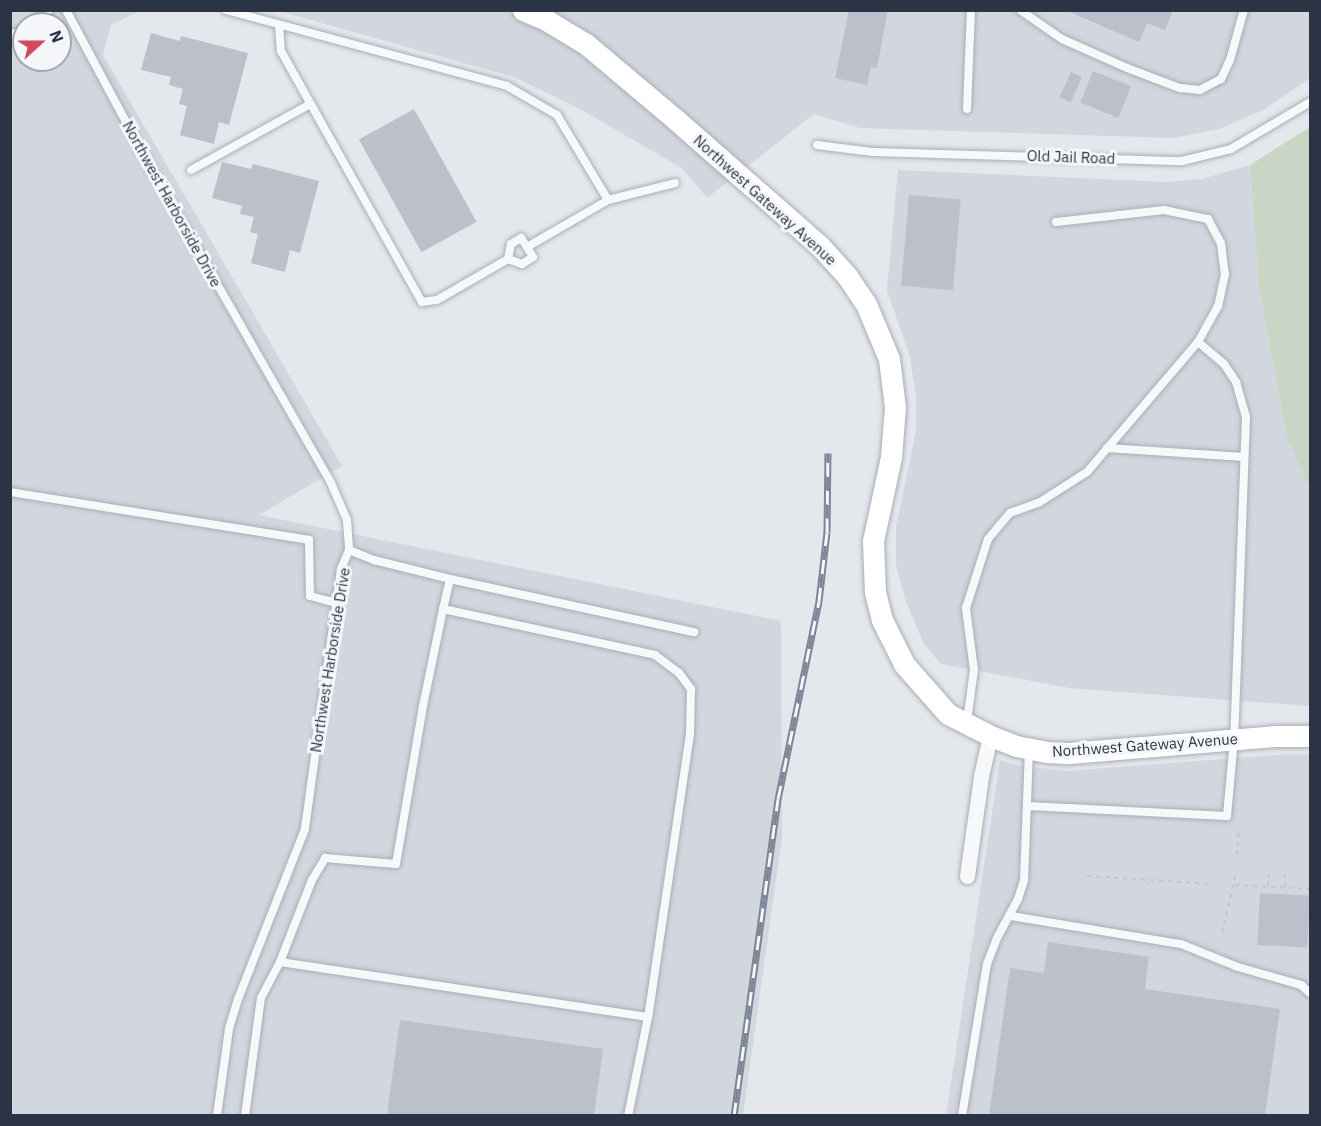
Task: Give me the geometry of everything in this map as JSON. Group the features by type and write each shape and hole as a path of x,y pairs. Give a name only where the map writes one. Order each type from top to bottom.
{"street":[{"name":"Northwest Gateway Avenue","path":"523,10 553,24 586,44 675,119 819,245 848,276 866,304 878,328 893,382 895,431 873,541 874,592 882,620 904,664 948,714 990,736 1029,749 1069,753 1234,739 1311,736"},
{"path":"968,876 981,776 990,736"}],"lane":[{"name":"Northwest Harborside Drive","path":"66,10 153,172 331,483 347,520 349,550 340,569 305,829 238,999 229,1029 217,1116"},
{"path":"226,10 507,86 557,115 609,200"},
{"path":"967,109 971,10"},
{"path":"1020,10 1062,39 1127,68 1180,88 1200,90 1221,79 1230,60 1244,10"},
{"path":"279,25 281,51 422,302 437,300 508,259"},
{"name":"Old Jail Road","path":"817,145 873,152 1182,161 1231,149 1311,102"},
{"path":"191,170 310,104"},
{"path":"527,248 609,200 675,183"},
{"path":"966,725 974,670 966,608 988,539 1010,513 1040,502 1087,472 1198,342 1218,306 1225,274 1221,243 1208,219 1164,210 1056,222"},
{"path":"521,238 533,257 515,264 508,259 507,251 521,238"},
{"path":"1027,806 1227,816 1234,739 1246,417 1236,382 1224,364 1198,342"},
{"path":"1107,448 1244,457"},
{"path":"10,492 309,540 309,596 336,603"},
{"path":"349,550 374,560 450,579 694,632"},
{"path":"245,1116 261,998 280,962 312,880 324,858 396,864 450,579"},
{"path":"443,609 655,656 679,673 691,689 690,734 648,1017 628,1116"},
{"path":"962,1116 987,964 997,938 1011,916 1024,880 1029,749"},
{"path":"1011,916 1171,942 1200,950 1238,967 1302,985 1311,993"},
{"path":"280,962 648,1017"}],"path":[{"path":"1237,855 1239,827"},
{"path":"1222,933 1236,873"},
{"path":"1268,886 1269,874"},
{"path":"1285,875 1285,887"},
{"path":"1087,876 1213,884"},
{"path":"1235,885 1311,889"}],"shaded area":[{"path":"10,11 139,11 111,25 103,55 342,466 259,515 781,621 782,837 743,1115 11,1115"},
{"path":"279,11 1310,11 1310,78 1265,109 1219,129 1173,138 860,128 814,114 707,198 682,168 576,107 514,77"},
{"path":"1250,165 1259,288 1287,438 1310,490 1310,706 1069,688 941,664 924,644 906,602 896,566 896,527 916,431 916,397 910,357 887,290 898,170 1166,182 1202,179"},
{"path":"1289,754 1310,755 1310,1115 946,1116 1000,760 1021,766 1067,771"}],"green space":[{"path":"1310,127 1310,490 1287,438 1259,288 1250,165"}],"building":[{"path":"849,10 888,10 877,68 871,67 867,85 835,78"},
{"path":"1065,10 1173,10 1165,30 1147,23 1139,42"},
{"path":"151,33 180,41 181,36 248,53 229,125 219,122 214,144 180,135 187,106 179,104 183,89 169,85 171,77 141,70"},
{"path":"1093,71 1131,86 1118,118 1080,103"},
{"path":"1071,72 1082,77 1071,102 1060,98"},
{"path":"414,109 477,222 421,252 359,140"},
{"path":"222,162 251,169 253,164 319,181 300,253 290,250 285,272 251,263 258,234 250,232 254,217 240,214 242,206 212,198"},
{"path":"909,195 961,200 953,290 901,286"},
{"path":"1260,893 1310,896 1307,948 1257,945"},
{"path":"1048,942 1149,957 1145,989 1280,1009 1265,1116 989,1116 1010,968 1044,973"},
{"path":"400,1020 603,1049 594,1116 387,1114"}],"railway":[{"path":"734,1116 778,799 819,601 827,532 828,453"}]}
